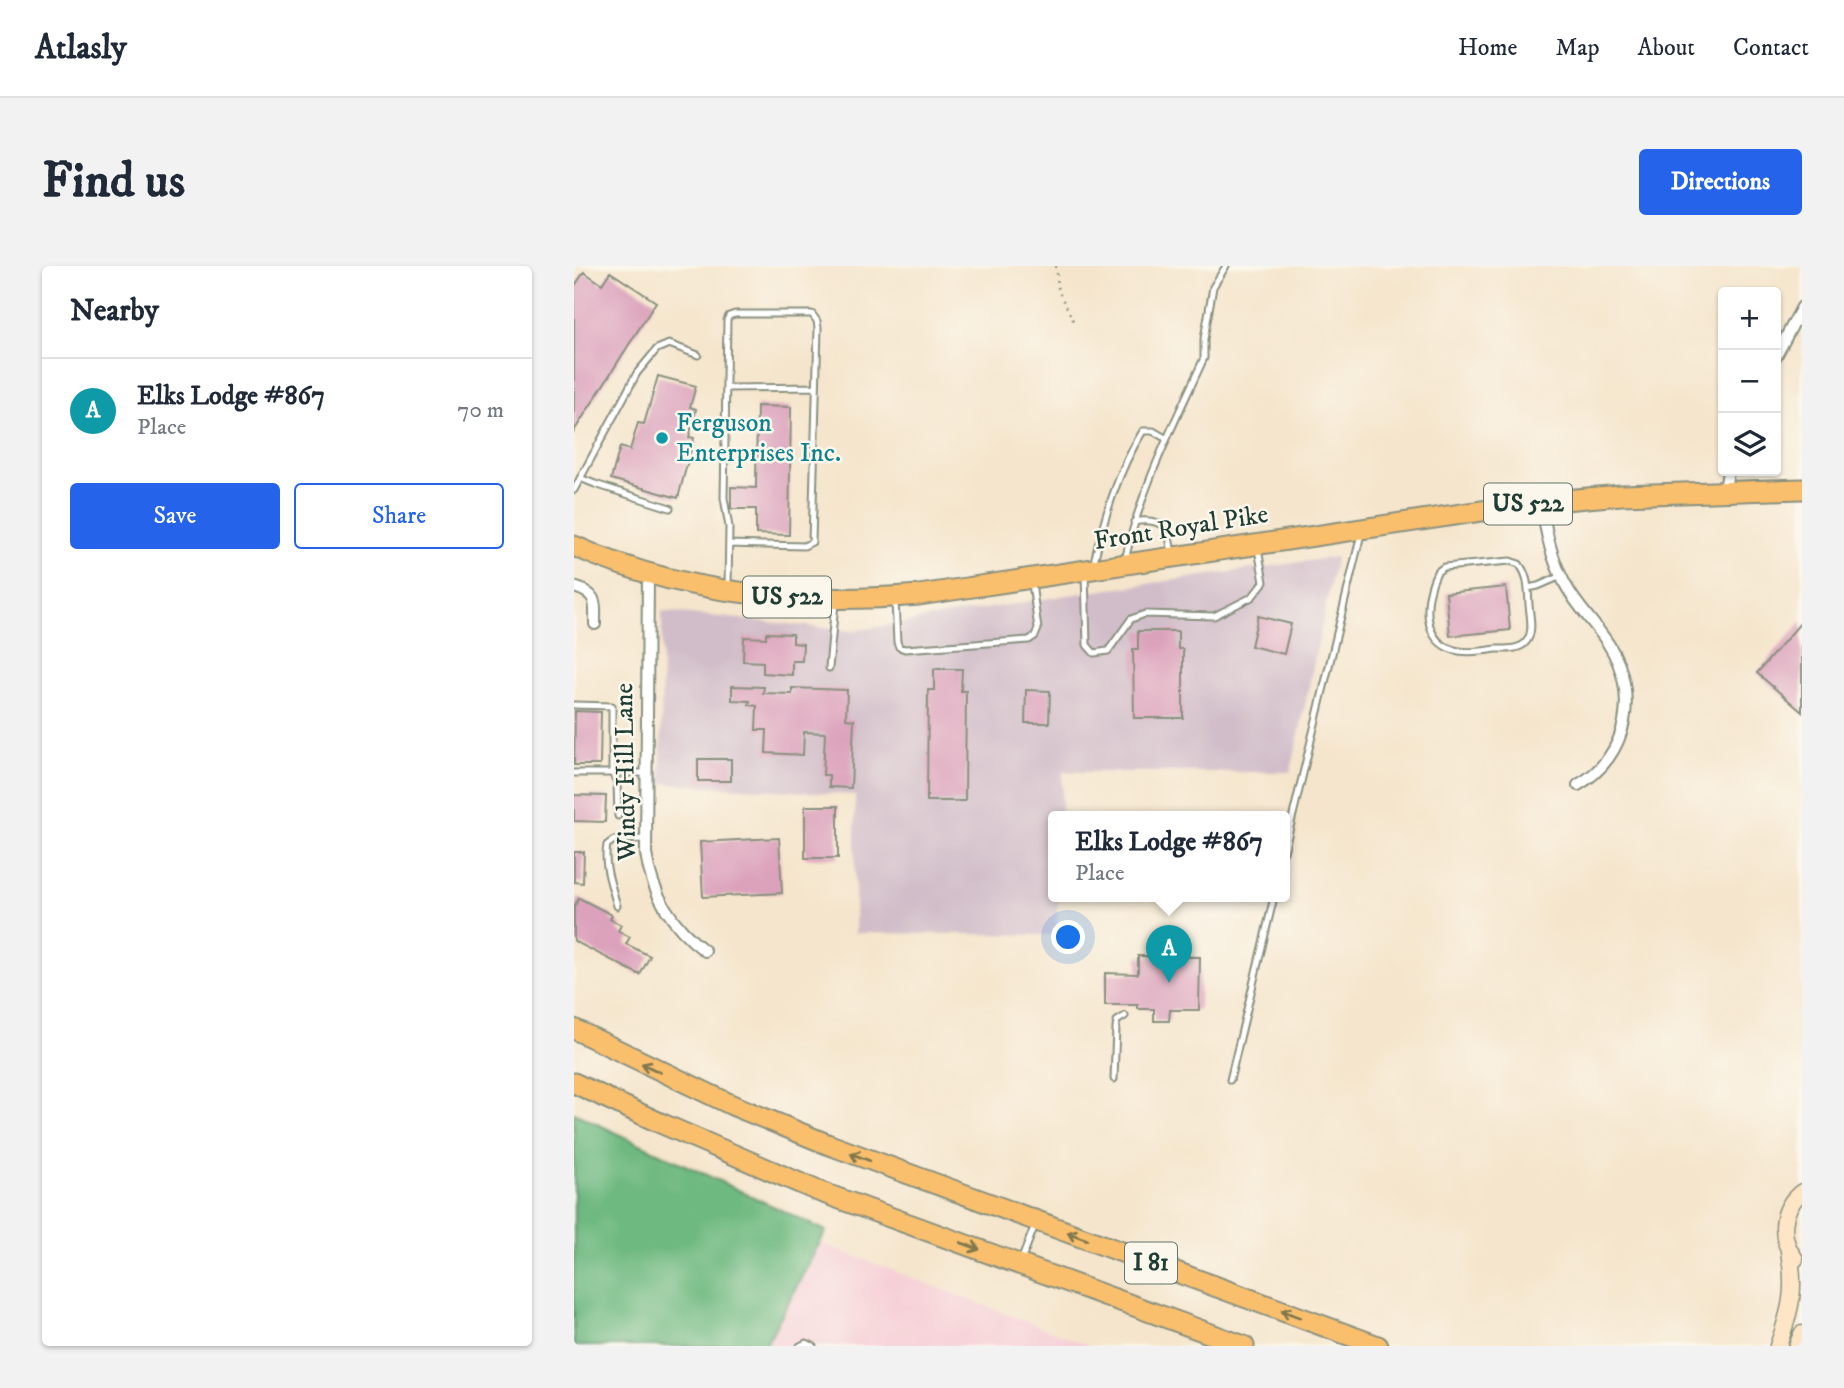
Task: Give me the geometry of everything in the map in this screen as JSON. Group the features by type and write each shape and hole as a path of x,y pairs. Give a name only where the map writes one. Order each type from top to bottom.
{"highway":[{"name":"Front Royal Pike","path":"574,546 648,574 728,590 790,598 835,600 895,597 1363,527 1727,480 1802,489"},
{"name":"I 81","path":"574,1029 732,1105 888,1168 1378,1346"},
{"name":"I 81","path":"574,1083 818,1191 1244,1346"}],"main road":[{"path":"1778,1346 1788,1319 1794,1289 1789,1251 1784,1237 1784,1221 1789,1206 1802,1192"},
{"path":"1789,1251 1802,1265"},
{"path":"1797,1346 1802,1334"}],"street":[{"path":"1779,350 1802,307"},
{"path":"1542,502 1548,543 1561,576 1576,602 1611,648 1626,692 1626,709 1620,740 1603,766 1578,785"},
{"name":"Windy Hill Lane","path":"648,574 646,839 650,877 660,900 686,935 705,951"},
{"path":"574,587 586,590 595,600 595,625"}],"lane":[{"path":"1124,564 1134,522 1149,478 1204,358 1204,339 1213,287 1226,266"},
{"path":"728,590 729,527 724,498 727,320 734,313 814,316 818,328 812,542 804,546 729,544"},
{"path":"574,490 637,373 657,349 669,344 698,355"},
{"path":"727,388 816,387"},
{"path":"1167,439 1153,431 1143,432 1130,452 1089,569 1087,645 1094,653 1108,651 1131,619 1145,614 1214,616 1252,597 1264,582 1257,543"},
{"path":"580,478 670,508"},
{"path":"1134,522 1146,519 1167,527 1173,556"},
{"path":"1290,827 1363,527"},
{"path":"1515,562 1522,568 1528,588 1530,631 1528,640 1520,647 1455,651 1437,639 1428,623 1427,611 1434,577 1439,569 1444,567 1515,562"},
{"path":"1528,588 1561,576"},
{"path":"895,597 897,642 905,649 1029,640 1035,636 1038,629 1032,578"},
{"path":"829,668 835,600"},
{"path":"574,705 612,706 612,773 617,782 618,816"},
{"path":"574,774 646,772"},
{"path":"617,906 607,871 607,845 614,840 646,839"},
{"path":"1230,1080 1273,902"},
{"path":"1114,1079 1116,1025 1119,1019 1125,1016"},
{"path":"1020,1264 1036,1222"},
{"path":"800,1346 805,1343 813,1346"}],"path":[{"path":"1056,266 1058,289 1074,322"}],"shaded area":[{"path":"1336,557 1291,772 1063,772 1061,811 1048,811 1048,902 1058,902 1057,935 855,933 855,795 661,783 662,611 854,631 1061,596"},
{"path":"813,1240 1091,1346 762,1346"}],"green space":[{"path":"574,1113 826,1231 765,1346 574,1346"}],"building":[{"path":"584,272 602,284 610,272 656,302 574,431 574,287"},
{"name":"Ferguson Enterprises Inc.","path":"658,376 696,386 690,407 696,409 689,437 694,438 678,498 611,479 620,447 630,450 638,423 644,424"},
{"path":"757,406 791,407 789,535 756,534 756,509 731,509 731,487 756,488"},
{"path":"1506,587 1510,630 1450,636 1446,593"},
{"path":"1258,616 1291,624 1284,654 1251,646"},
{"path":"1802,621 1802,712 1757,673"},
{"path":"1138,631 1178,631 1178,649 1183,649 1183,718 1134,718 1133,649 1138,649"},
{"path":"766,633 793,634 793,643 803,644 802,661 792,661 792,675 763,673 763,662 743,661 744,637 766,638"},
{"path":"934,669 962,669 961,691 966,691 965,801 927,801 928,690 934,690"},
{"path":"732,686 764,687 763,693 792,694 792,688 847,690 846,719 854,720 851,788 829,787 829,775 823,775 825,733 804,732 803,755 766,753 767,730 756,730 757,706 749,705 750,701 732,700"},
{"path":"1026,690 1050,691 1049,723 1025,723"},
{"path":"575,711 601,712 600,765 574,765"},
{"path":"698,759 731,759 731,781 698,781"},
{"path":"574,795 606,796 605,822 574,821"},
{"path":"805,806 838,806 838,858 805,858"},
{"path":"779,838 782,893 703,897 700,842"},
{"path":"574,852 584,852 583,883 574,882"},
{"path":"579,898 612,915 610,919 621,925 618,931 630,937 626,944 650,956 640,975 574,941 574,907"},
{"path":"1138,956 1200,957 1199,1010 1170,1010 1169,1021 1154,1021 1154,1009 1138,1009 1138,1005 1105,1005 1105,973 1138,974"}],"place":[{"name":"Ferguson Enterprises Inc.","path":"662,438"},
{"name":"Elks Lodge #867","path":"1169,983"}]}
